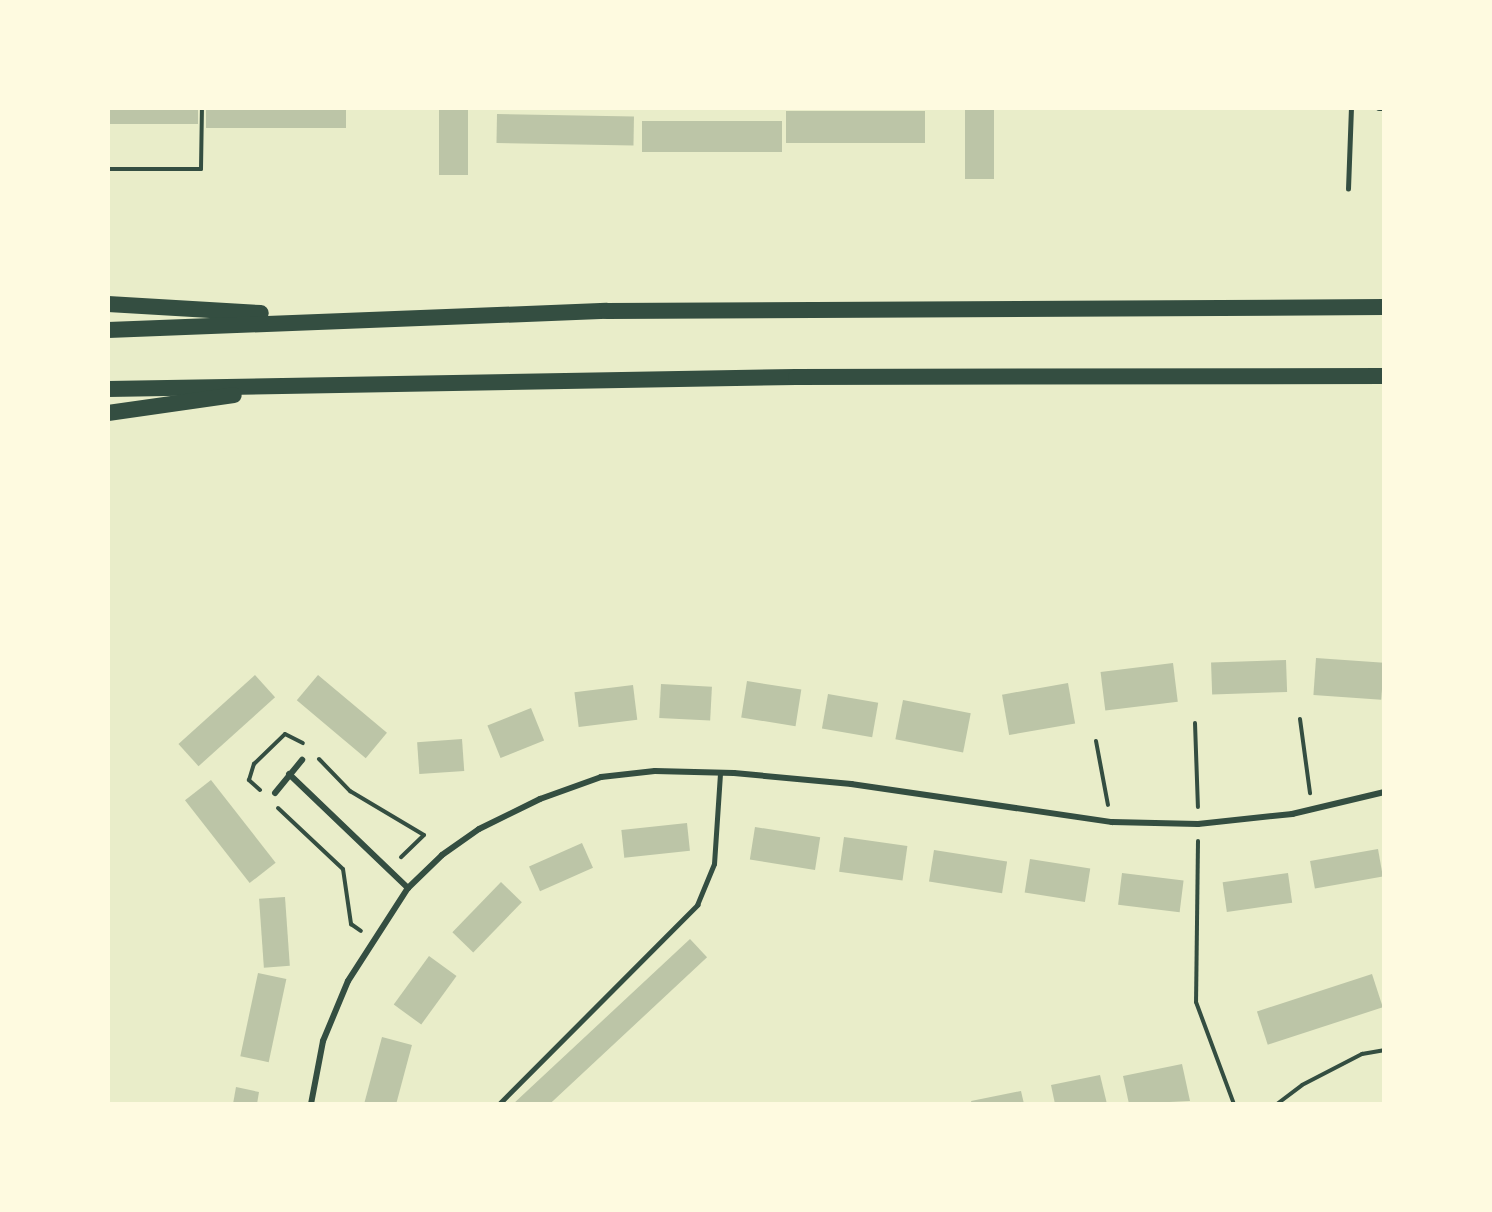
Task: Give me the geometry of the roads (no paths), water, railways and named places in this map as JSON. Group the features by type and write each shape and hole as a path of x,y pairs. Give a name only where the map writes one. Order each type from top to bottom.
{"highway":[{"path":"108,304 337,319"},
{"path":"108,330 337,319 607,311 1384,307"},
{"path":"108,389 796,377 1384,376"},
{"path":"108,413 300,384"}],"street":[{"path":"1379,108 1384,108"},
{"path":"275,793 302,760"},
{"path":"311,1104 323,1041 348,981 408,888 442,855 479,829 540,799 601,777 655,771 720,773 851,784 1112,822 1198,824 1312,809 1384,792"},
{"path":"289,774 408,888"}],"lane":[{"path":"1348,189 1351,108"},
{"path":"498,1104 697,905 714,864 720,773"}]}
